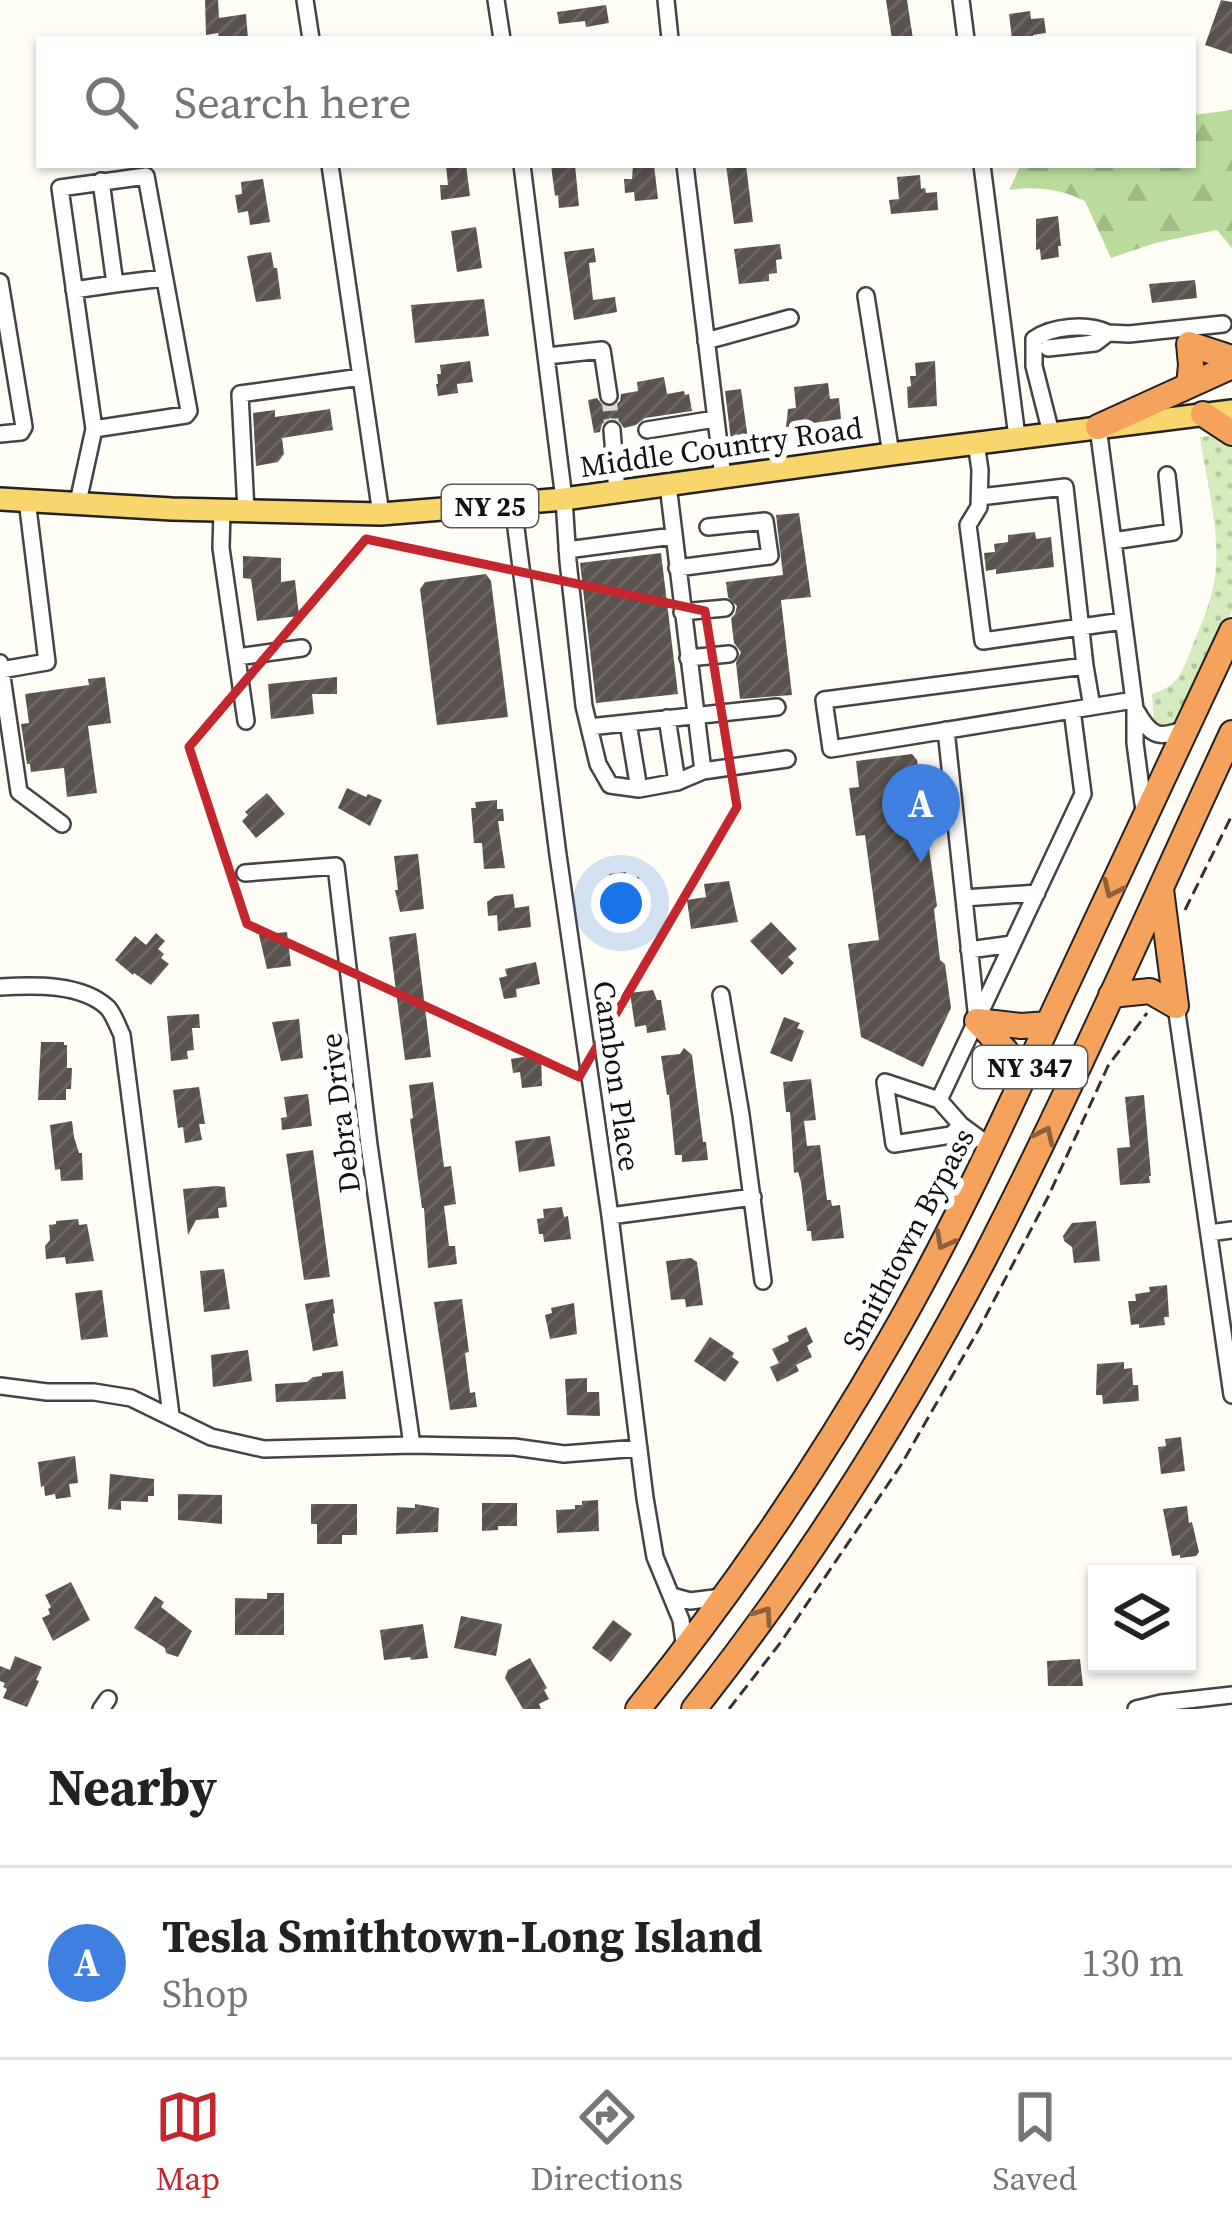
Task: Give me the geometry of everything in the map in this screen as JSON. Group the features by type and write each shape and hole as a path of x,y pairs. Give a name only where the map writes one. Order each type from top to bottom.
{"highway":[{"path":"1182,336 1232,362"},
{"path":"1182,336 1191,365 1189,385"},
{"path":"1098,427 1232,362"},
{"path":"1203,414 1232,433"},
{"name":"Smithtown Bypass","path":"638,1709 724,1596 809,1472 889,1342 991,1147 1232,631"},
{"name":"NY 347","path":"694,1709 805,1558 917,1380 1009,1211 1232,733"},
{"path":"1202,797 1232,754"},
{"path":"1160,888 1176,1006"},
{"path":"1111,994 1150,992 1176,1006"},
{"path":"977,1021 1048,1024"},
{"path":"977,1021 1024,1078"}],"main road":[{"name":"Middle Country Road","path":"0,499 381,514 513,505 1232,411"}],"street":[{"path":"305,0 311,36"},
{"path":"496,0 502,36"},
{"path":"666,0 670,36"},
{"path":"961,0 966,36"},
{"path":"329,168 381,514"},
{"path":"522,168 564,499 584,706 598,764 610,785 639,789 703,771 787,759"},
{"path":"685,168 723,477"},
{"path":"982,168 1017,437"},
{"path":"78,502 94,429 60,188 146,176 188,413 94,429"},
{"path":"101,182 115,284"},
{"path":"74,290 163,278"},
{"path":"0,282 24,428 0,434"},
{"path":"866,296 891,454"},
{"path":"706,341 790,318"},
{"path":"1051,433 1034,366 1034,339 1041,333 1085,326 1108,333 1182,336 1222,324"},
{"path":"1048,348 1095,343 1108,333"},
{"path":"547,356 602,350 608,389"},
{"path":"246,511 240,394 361,377"},
{"path":"647,430 715,419"},
{"path":"1098,427 1135,704 1144,819"},
{"path":"612,430 617,492"},
{"path":"976,443 980,497 968,525 982,640 1123,621"},
{"path":"1113,542 1173,532 1167,475"},
{"path":"668,485 703,771"},
{"path":"980,497 1065,487 1092,707"},
{"path":"2,670 47,662 27,500"},
{"name":"Cambon Place","path":"513,505 655,1557 681,1620 685,1649"},
{"path":"222,511 221,548 246,721"},
{"path":"677,568 770,556 765,521 708,527"},
{"path":"567,550 674,536"},
{"path":"682,612 725,608"},
{"path":"237,657 302,648"},
{"path":"688,658 729,653"},
{"path":"0,660 19,792 62,824"},
{"path":"1085,666 824,700 831,748 1135,704"},
{"path":"1135,704 1155,734 1187,728"},
{"path":"589,727 777,706"},
{"path":"939,1100 1083,794 1072,710"},
{"path":"668,718 677,782"},
{"path":"628,723 639,789"},
{"path":"946,730 977,1021"},
{"name":"Debra Drive","path":"245,873 336,866 412,1445"},
{"path":"964,898 1036,892"},
{"path":"969,950 1012,944"},
{"path":"0,987 31,985 87,995 109,1010 122,1035 171,1415"},
{"path":"721,995 763,1281"},
{"path":"1176,1006 1232,1395"},
{"path":"961,1125 952,1135 894,1144 885,1082 939,1100 961,1125 991,1147"},
{"path":"610,1216 753,1197"},
{"path":"1210,1233 1232,1230"},
{"path":"0,1386 130,1398 211,1437 264,1449 412,1445 514,1447 564,1454 639,1448"},
{"path":"673,1596 690,1600 724,1596"},
{"path":"1136,1709 1232,1695"}],"path":[{"path":"1184,912 1232,815"}],"highlighted area":[{"path":"366,539 705,611 737,807 579,1077 247,924 189,747"}],"green space":[{"path":"1232,110 1232,248 1217,230 1111,258 1085,201 1047,190 1009,190 1020,168 1196,168 1196,115"},
{"path":"1232,434 1232,611 1179,728 1171,734 1154,726 1152,694 1168,687 1182,671 1215,576 1214,524 1200,437"}],"building":[{"path":"205,0 218,0 219,18 246,14 248,36 206,35"},
{"path":"886,0 907,0 913,36 892,36"},
{"path":"1221,0 1232,2 1232,54 1205,45"},
{"path":"606,5 609,23 559,24 557,12"},
{"path":"1030,11 1031,19 1044,18 1046,33 1012,36 1009,14"},
{"path":"446,168 466,168 470,196 441,200 440,185 448,185"},
{"path":"551,168 575,168 579,206 559,208"},
{"path":"633,168 654,168 658,199 635,201 634,192 625,193 624,179 632,179"},
{"path":"726,168 746,168 753,222 734,224"},
{"path":"920,175 921,189 937,192 938,210 891,214 889,200 899,199 897,177"},
{"path":"263,179 270,222 250,225 248,211 238,213 235,195 242,194 241,182"},
{"path":"1058,216 1059,257 1041,260 1040,249 1036,250 1036,219"},
{"path":"476,227 482,268 457,272 451,231"},
{"path":"780,244 782,259 776,260 777,273 769,274 769,281 739,284 734,249"},
{"path":"594,248 596,262 589,263 593,300 615,297 617,312 574,320 564,252"},
{"path":"271,252 281,299 256,302 247,256"},
{"path":"1195,280 1197,298 1152,303 1149,284"},
{"path":"484,299 489,336 415,343 411,305"},
{"path":"470,361 473,382 457,384 458,393 438,396 440,365"},
{"path":"935,361 937,406 908,408 907,387 910,376 916,376 915,363"},
{"path":"664,377 667,394 689,394 692,411 645,418 624,428 610,418 594,433 588,400 597,398 604,407 612,408 621,394 638,391 637,382"},
{"path":"828,383 830,399 839,398 841,419 786,427 788,409 796,408 794,387"},
{"path":"741,389 749,447 732,449 725,391"},
{"path":"330,409 333,430 282,438 284,454 278,462 256,466 253,413 275,410 275,417"},
{"path":"799,513 811,597 781,600 792,695 740,699 736,663 741,652 734,643 731,618 737,606 728,597 726,582 783,575 776,515"},
{"path":"1035,532 1036,539 1051,537 1054,567 986,571 984,553 995,552 994,544 1008,542 1008,535"},
{"path":"661,553 678,694 596,703 580,563"},
{"path":"243,556 281,558 281,582 295,580 299,616 257,621 251,579 243,578"},
{"path":"486,574 491,581 508,717 437,725 420,589 425,582"},
{"path":"105,677 111,723 88,726 97,793 67,797 64,768 31,772 27,764 21,724 29,723 25,694 89,685 88,679"},
{"path":"337,677 337,694 312,694 314,714 271,719 268,684"},
{"path":"912,754 917,760 940,960 945,964 951,1008 923,1067 861,1037 848,944 879,940 865,835 856,836 849,788 859,787 856,761"},
{"path":"347,788 382,800 370,826 338,808"},
{"path":"267,793 285,814 256,838 242,821 248,815 245,812"},
{"path":"497,800 497,809 503,809 504,821 498,821 505,868 484,869 482,843 474,843 471,808 476,808 475,802"},
{"path":"418,854 424,909 400,912 394,856"},
{"path":"626,872 626,878 639,877 642,910 616,912 609,874"},
{"path":"729,881 738,922 691,929 687,900 706,897 704,884"},
{"path":"513,894 515,908 529,906 531,927 498,931 497,915 488,916 487,902"},
{"path":"771,922 797,949 788,957 794,963 782,975 750,941"},
{"path":"287,932 291,966 267,969 259,935"},
{"path":"156,933 165,941 158,949 169,964 151,985 115,960 135,936 146,945"},
{"path":"416,933 431,1057 405,1060 389,937"},
{"path":"536,962 540,984 516,989 517,997 504,999 499,978 507,976 505,969"},
{"path":"653,990 661,1000 666,1030 647,1033 646,1025 635,1027 630,993"},
{"path":"199,1014 200,1028 192,1028 194,1050 187,1051 188,1059 171,1061 167,1016"},
{"path":"784,1017 800,1023 797,1028 804,1031 792,1062 770,1053"},
{"path":"299,1019 303,1058 281,1061 272,1022"},
{"path":"41,1042 67,1045 67,1068 72,1068 66,1100 38,1100"},
{"path":"684,1048 692,1055 708,1160 682,1162 682,1155 675,1155 661,1056 680,1054"},
{"path":"541,1054 542,1086 522,1088 520,1072 513,1073 511,1059"},
{"path":"811,1079 816,1120 804,1121 807,1146 820,1145 827,1200 832,1206 840,1205 844,1238 812,1241 801,1182 798,1172 794,1173 783,1082"},
{"path":"433,1082 444,1167 451,1166 456,1204 444,1206 449,1246 455,1246 457,1264 428,1268 409,1085"},
{"path":"199,1087 205,1124 199,1124 202,1140 185,1143 173,1090"},
{"path":"308,1094 312,1126 282,1130 281,1118 287,1117 284,1097"},
{"path":"1144,1095 1150,1183 1120,1185 1117,1148 1130,1147 1125,1097"},
{"path":"72,1121 82,1153 83,1180 61,1181 60,1169 55,1170 50,1125"},
{"path":"550,1136 555,1166 519,1172 515,1141"},
{"path":"313,1150 330,1277 304,1280 286,1154"},
{"path":"225,1187 227,1207 218,1208 219,1218 196,1220 188,1235 183,1189"},
{"path":"562,1207 571,1239 544,1242 537,1219 544,1218 543,1209"},
{"path":"78,1219 79,1225 87,1224 94,1261 66,1264 65,1257 46,1259 49,1225"},
{"path":"1096,1221 1100,1261 1074,1263 1072,1247 1063,1236 1072,1223"},
{"path":"691,1258 697,1262 703,1305 686,1307 685,1299 671,1300 666,1261"},
{"path":"224,1269 230,1309 204,1312 200,1271"},
{"path":"1167,1285 1165,1325 1131,1325 1128,1301 1136,1301 1135,1294 1150,1292 1149,1287"},
{"path":"102,1290 108,1337 81,1340 75,1293"},
{"path":"333,1299 338,1346 313,1351 305,1304"},
{"path":"462,1299 470,1393 475,1392 477,1407 450,1410 434,1302"},
{"path":"574,1303 577,1334 550,1339 545,1315 552,1313 551,1308"},
{"path":"806,1327 813,1342 807,1346 812,1357 796,1365 799,1371 777,1382 770,1367 779,1363 772,1349"},
{"path":"710,1337 739,1362 725,1382 694,1361"},
{"path":"248,1350 252,1381 213,1387 211,1355"},
{"path":"1124,1362 1124,1369 1132,1368 1139,1401 1103,1404 1102,1395 1096,1395 1097,1364"},
{"path":"343,1371 346,1399 276,1402 275,1384 307,1382 322,1373"},
{"path":"587,1378 587,1392 599,1392 600,1416 567,1415 565,1379"},
{"path":"1181,1437 1185,1471 1161,1474 1158,1447 1166,1446 1165,1439"},
{"path":"75,1456 78,1483 69,1484 71,1497 45,1496 38,1462"},
{"path":"110,1474 154,1479 154,1496 148,1496 148,1502 121,1501 121,1510 108,1509"},
{"path":"178,1494 222,1495 222,1524 178,1520"},
{"path":"598,1500 599,1531 557,1533 556,1510"},
{"path":"482,1503 517,1503 517,1526 482,1531"},
{"path":"311,1504 357,1504 357,1535 342,1535 342,1544 317,1544"},
{"path":"415,1504 439,1508 438,1532 396,1534 397,1507 415,1508"},
{"path":"1187,1506 1199,1552 1180,1558 1172,1556 1163,1509"},
{"path":"71,1582 90,1620 53,1641 42,1618 50,1614 51,1607 45,1595"},
{"path":"267,1593 284,1593 284,1635 235,1635 235,1598 267,1599"},
{"path":"155,1596 164,1602 161,1607 192,1631 178,1657 134,1628"},
{"path":"461,1616 502,1624 496,1656 454,1648"},
{"path":"613,1620 632,1634 611,1662 592,1648"},
{"path":"423,1624 428,1658 384,1660 380,1630"},
{"path":"15,1656 42,1667 27,1707 3,1698 7,1689 0,1681 0,1666 10,1670"},
{"path":"530,1658 547,1688 549,1699 539,1704 541,1709 523,1709 505,1678 508,1670"},
{"path":"1080,1659 1083,1686 1048,1686 1047,1661"}],"tunnel":[{"path":"609,396 612,430"}],"place":[{"name":"Tesla Smithtown-Long Island","path":"921,863"}]}
